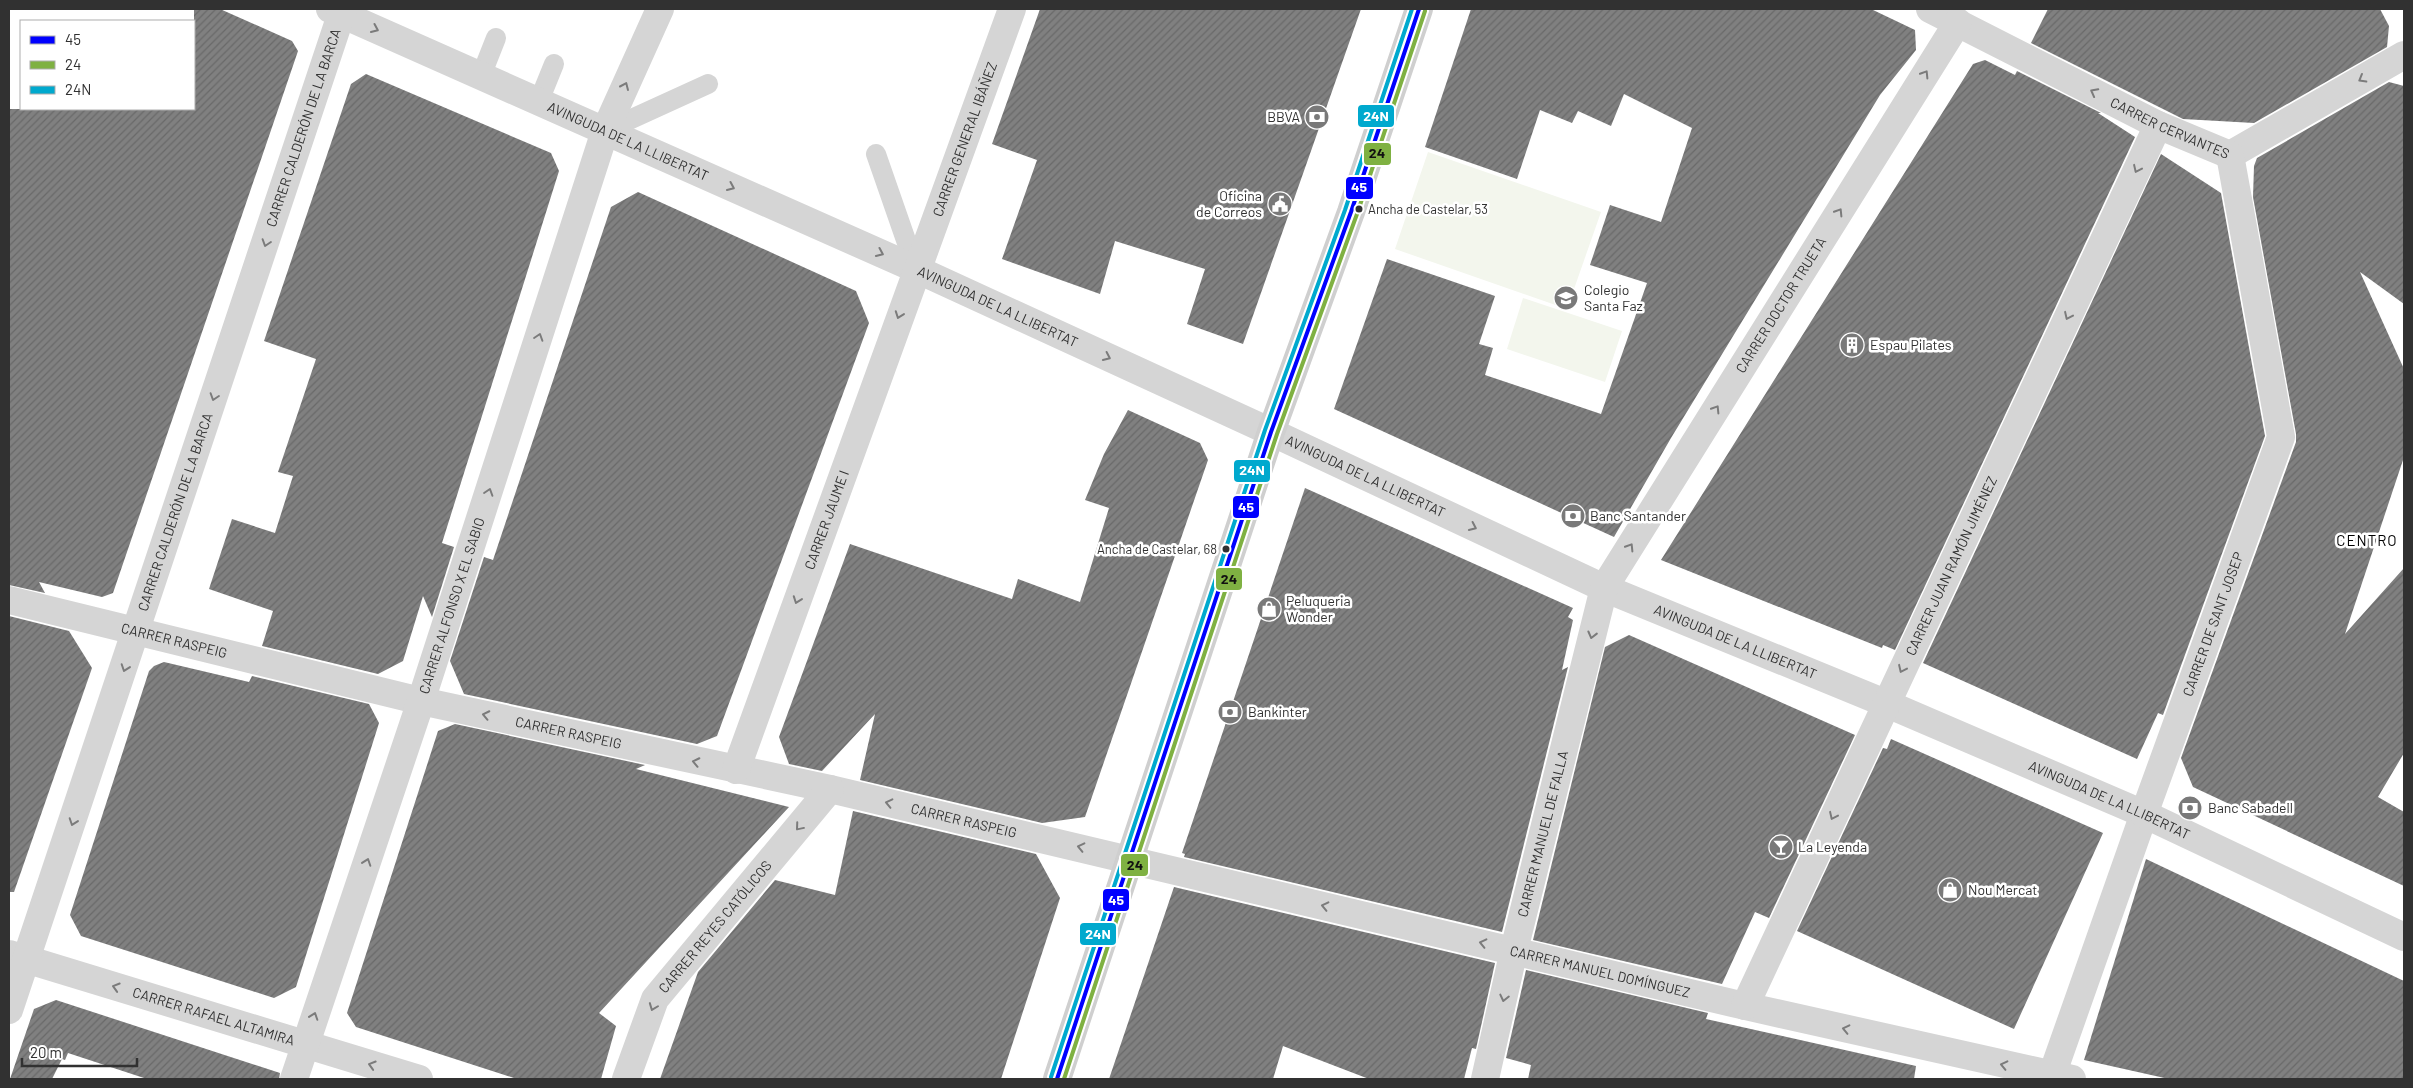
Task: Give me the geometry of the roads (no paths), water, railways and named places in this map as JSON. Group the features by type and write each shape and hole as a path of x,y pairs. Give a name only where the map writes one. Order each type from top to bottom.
{"main road":[{"path":"1057,1079 1271,432 1351,212 1419,9"}],"street":[{"name":"CARRER ALFONSO X EL SABIO","path":"294,1079 421,701 605,130 660,9"},
{"name":"CARRER GENERAL IBÁÑEZ","path":"916,269 1012,9"},
{"name":"CARRER CERVANTES","path":"1930,9 2158,125 2230,155 2404,55"},
{"name":"AVINGUDA DE LA LLIBERTAT","path":"338,10 481,76 916,269 1604,588 1885,703 2144,814 2404,938"},
{"name":"CARRER CALDERÓN DE LA BARCA","path":"9,1010 18,956 136,632 338,10"},
{"name":"CARRER DOCTOR TRUETA","path":"1604,588 1958,22"},
{"name":"CARRER JUAN RAMÓN JIMÉNEZ","path":"1745,1006 1885,703 2158,125"},
{"name":"CARRER DE SANT JOSEP","path":"2058,1078 2144,814 2281,437 2230,155"},
{"name":"CARRER JAUME I","path":"736,770 916,269"},
{"name":"CARRER MANUEL DE FALLA","path":"1485,1079 1514,950 1604,588"},
{"name":"CARRER RASPEIG","path":"9,600 421,701 830,789 1129,858"},
{"name":"CARRER REYES CATÓLICOS","path":"626,1079 655,999 830,789"},
{"name":"CARRER MANUEL DOMÍNGUEZ","path":"1129,858 1745,1006 2058,1078"},
{"name":"CARRER RAFAEL ALTAMIRA","path":"18,956 419,1079"}],"lane":[{"path":"481,76 496,38"},
{"path":"539,101 554,64"},
{"path":"605,130 708,84"},
{"path":"876,154 916,269"}],"place":[{"name":"BBVA","path":"1317,117"},
{"name":"Oficina de Correos","path":"1280,204"},
{"name":"Ancha de Castelar, 53","path":"1359,209"},
{"name":"Colegio Santa Faz","path":"1566,298"},
{"name":"Espau Pilates","path":"1852,345"},
{"name":"Banc Santander","path":"1573,516"},
{"name":"Ancha de Castelar, 68","path":"1226,549"},
{"name":"Peluqueria Wonder","path":"1269,609"},
{"name":"Bankinter","path":"1230,712"},
{"name":"Banc Sabadell","path":"2190,808"},
{"name":"La Leyenda","path":"1781,847"},
{"name":"Nou Mercat","path":"1950,890"}],"district":[{"name":"CENTRO","path":"2367,541"}]}
